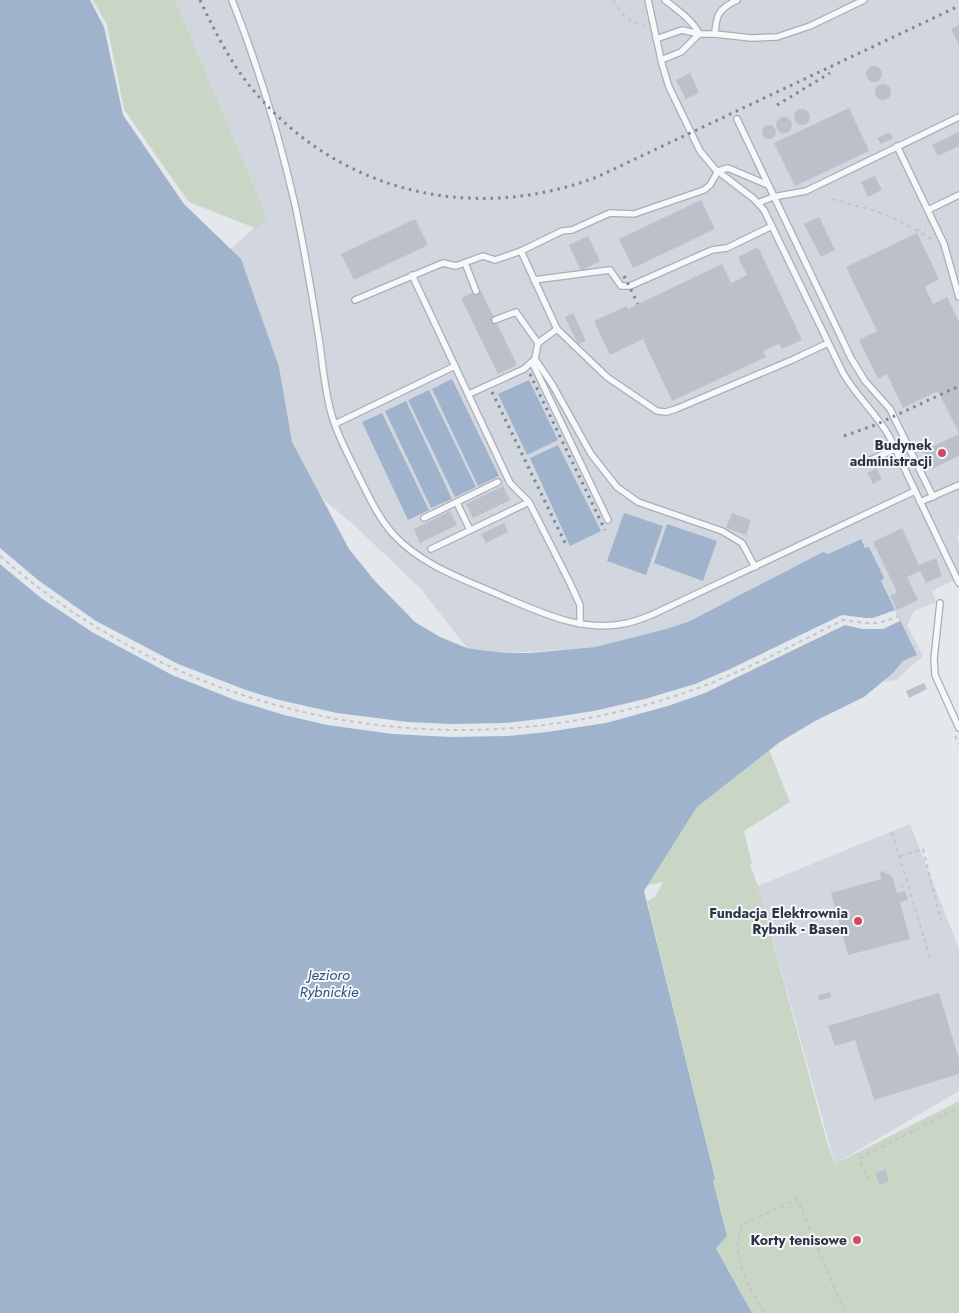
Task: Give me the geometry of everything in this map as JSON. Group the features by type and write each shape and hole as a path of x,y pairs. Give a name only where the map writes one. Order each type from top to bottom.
{"lane":[{"path":"232,0 267,98 289,178 305,255 326,389 335,424 385,524 402,543 424,560 544,614 580,624 609,626 660,612 914,489 921,472"},
{"path":"648,0 669,87 695,142 704,157 718,171 764,210 848,382 878,418 895,449 959,584"},
{"path":"665,0 686,18 699,34"},
{"path":"715,34 718,15 727,5 737,0"},
{"path":"656,39 682,30 699,34 758,38 787,34 815,24 864,0"},
{"path":"661,60 680,52 699,34"},
{"path":"758,203 773,197 806,191 959,117"},
{"path":"737,119 852,358 865,381 890,409 933,497"},
{"path":"898,146 944,244 959,297"},
{"path":"355,300 443,263 456,266 483,256 496,260 521,251 562,231 572,230 610,213 634,214 704,190 710,185 718,171 728,168 768,185"},
{"path":"928,210 959,195"},
{"path":"534,280 610,270 621,286 630,286 712,250 728,248 772,226"},
{"path":"521,251 557,329 606,377 657,411 666,412 676,409 828,343"},
{"path":"465,263 476,291"},
{"path":"412,275 510,483 530,502 577,598 581,612 580,624"},
{"path":"496,320 516,312 538,343"},
{"path":"557,329 538,343 534,361 608,520"},
{"path":"469,394 524,369 534,361"},
{"path":"534,361 552,384 591,454 617,486 638,502 722,531 742,543 755,567"},
{"path":"335,424 455,366"},
{"path":"866,462 895,449"},
{"path":"424,518 498,482"},
{"path":"920,502 959,485"},
{"path":"431,548 530,502"},
{"path":"457,503 470,530"},
{"path":"940,603 934,659 935,674 959,728"}],"path":[{"path":"614,0 624,16 632,22 654,29"},
{"path":"832,199 876,210 935,242"},
{"path":"917,231 928,226"},
{"path":"0,556 45,593 94,626 138,652 186,674 237,694 292,710 353,722 412,728 464,730 550,725 618,712 670,698 708,685 843,620 862,623 883,623 898,616"},
{"path":"892,832 930,958"},
{"path":"900,856 923,850 941,921"},
{"path":"900,887 908,884"},
{"path":"869,1180 859,1159 959,1107"},
{"path":"764,1313 740,1268 737,1248 740,1232 743,1225 797,1199 845,1313"}],"shaded area":[{"path":"175,0 959,0 959,534 957,539 959,542 959,578 932,591 936,602 914,611 907,625 923,656 896,680 883,682 903,661 916,655 881,581 883,578 869,547 865,548 860,539 828,554 823,553 716,609 666,629 595,647 507,653 467,648 421,589 356,527 282,464 223,255 267,217"},
{"path":"910,824 959,949 959,1091 835,1164 758,886"}],"green space":[{"path":"93,0 175,0 267,217 257,229 189,202 124,109 107,25"},
{"path":"769,750 790,802 744,831 752,864 750,865 758,886 828,1146 835,1164 959,1101 959,1313 752,1313 716,1247 727,1236 713,1180 715,1177 647,901 655,897 663,882 648,885 697,807"}],"water":[{"name":"Jezioro Rybnickie","path":"0,0 90,0 104,27 123,115 184,204 241,259 279,367 292,442 349,549 374,580 415,622 440,637 467,648 480,650 530,653 595,647 690,621 823,552 828,554 861,539 865,548 869,547 884,578 881,581 917,655 903,661 893,673 864,697 815,721 780,742 697,807 644,891 715,1178 713,1181 727,1236 716,1248 752,1313 0,1313"},
{"path":"452,379 499,476 478,486 432,389"},
{"path":"529,380 558,440 527,455 498,394"},
{"path":"429,390 476,487 455,497 408,400"},
{"path":"406,401 452,499 431,508 385,411"},
{"path":"382,413 429,510 408,520 362,422"},
{"path":"558,445 601,531 570,546 530,458"},
{"path":"624,513 663,526 646,575 607,561"},
{"path":"667,524 717,541 703,581 654,563"}],"pier":[{"path":"0,548 38,580 96,621 178,664 246,690 279,700 337,713 408,722 450,724 505,723 594,711 645,699 695,684 842,615 873,618 895,610 900,621 883,629 862,629 845,625 705,693 668,706 606,723 507,736 451,737 393,734 327,725 284,715 235,700 172,675 92,632 41,598 0,564"}],"building":[{"path":"959,25 959,46 951,29"},
{"path":"874,66 880,68 882,74 880,80 874,82 868,80 866,74 868,68"},
{"path":"690,73 699,93 686,99 676,80"},
{"path":"883,84 889,86 891,92 889,98 883,100 877,98 875,92 877,86"},
{"path":"849,108 869,151 795,186 774,143"},
{"path":"802,109 808,111 810,117 808,123 802,125 796,123 794,117 796,111"},
{"path":"784,117 790,119 792,125 790,131 784,133 778,131 776,125 778,119"},
{"path":"769,125 774,127 776,132 774,137 769,139 764,137 762,132 764,127"},
{"path":"890,132 893,138 881,144 877,138"},
{"path":"959,132 959,146 938,156 932,145"},
{"path":"875,176 882,190 868,197 861,182"},
{"path":"701,200 715,229 633,268 619,239"},
{"path":"819,217 835,250 821,257 804,224"},
{"path":"415,219 428,245 354,280 341,254"},
{"path":"917,233 939,279 925,287 933,304 947,297 959,322 959,433 938,391 903,408 887,374 878,379 859,340 877,331 846,267"},
{"path":"588,236 600,261 581,271 569,245"},
{"path":"758,247 802,340 782,349 779,344 763,351 766,357 672,401 643,339 610,355 594,321 627,306 628,309 722,264 731,283 747,275 738,257"},
{"path":"480,289 517,365 498,374 461,298"},
{"path":"573,313 586,341 578,344 565,317"},
{"name":"Budynek administracji","path":"959,434 959,456 932,469 923,451"},
{"path":"876,468 882,479 873,484 867,473"},
{"path":"503,486 510,500 473,518 466,504"},
{"path":"450,511 457,525 420,543 414,529"},
{"path":"732,513 751,520 746,535 726,528"},
{"path":"504,523 508,532 486,543 481,534"},
{"path":"902,528 919,565 936,558 942,576 926,583 920,571 907,577 918,600 897,610 890,596 897,592 873,542"},
{"path":"924,683 927,689 909,698 906,691"},
{"path":"885,871 885,873 892,876 897,893 905,891 908,900 900,902 910,939 848,955 838,919 830,921 827,912 836,910 831,893 881,879 880,872"},
{"path":"830,992 831,997 819,1001 818,995"},
{"path":"939,993 959,1059 959,1074 874,1100 855,1040 835,1046 828,1026"},
{"path":"885,1169 889,1181 880,1185 875,1174"}],"railway":[{"path":"200,0 231,59 254,91 288,126 326,154 368,175 411,190 457,197 503,198 550,191 597,177 959,6"},
{"path":"777,105 830,73"},
{"path":"624,276 638,304"},
{"path":"530,374 605,530"},
{"path":"844,436 875,425 959,386"},
{"path":"492,392 567,547"}],"place":[{"name":"Budynek administracji","path":"942,453"},
{"name":"Fundacja Elektrownia Rybnik - Basen","path":"858,921"},
{"name":"Korty tenisowe","path":"857,1240"}]}
